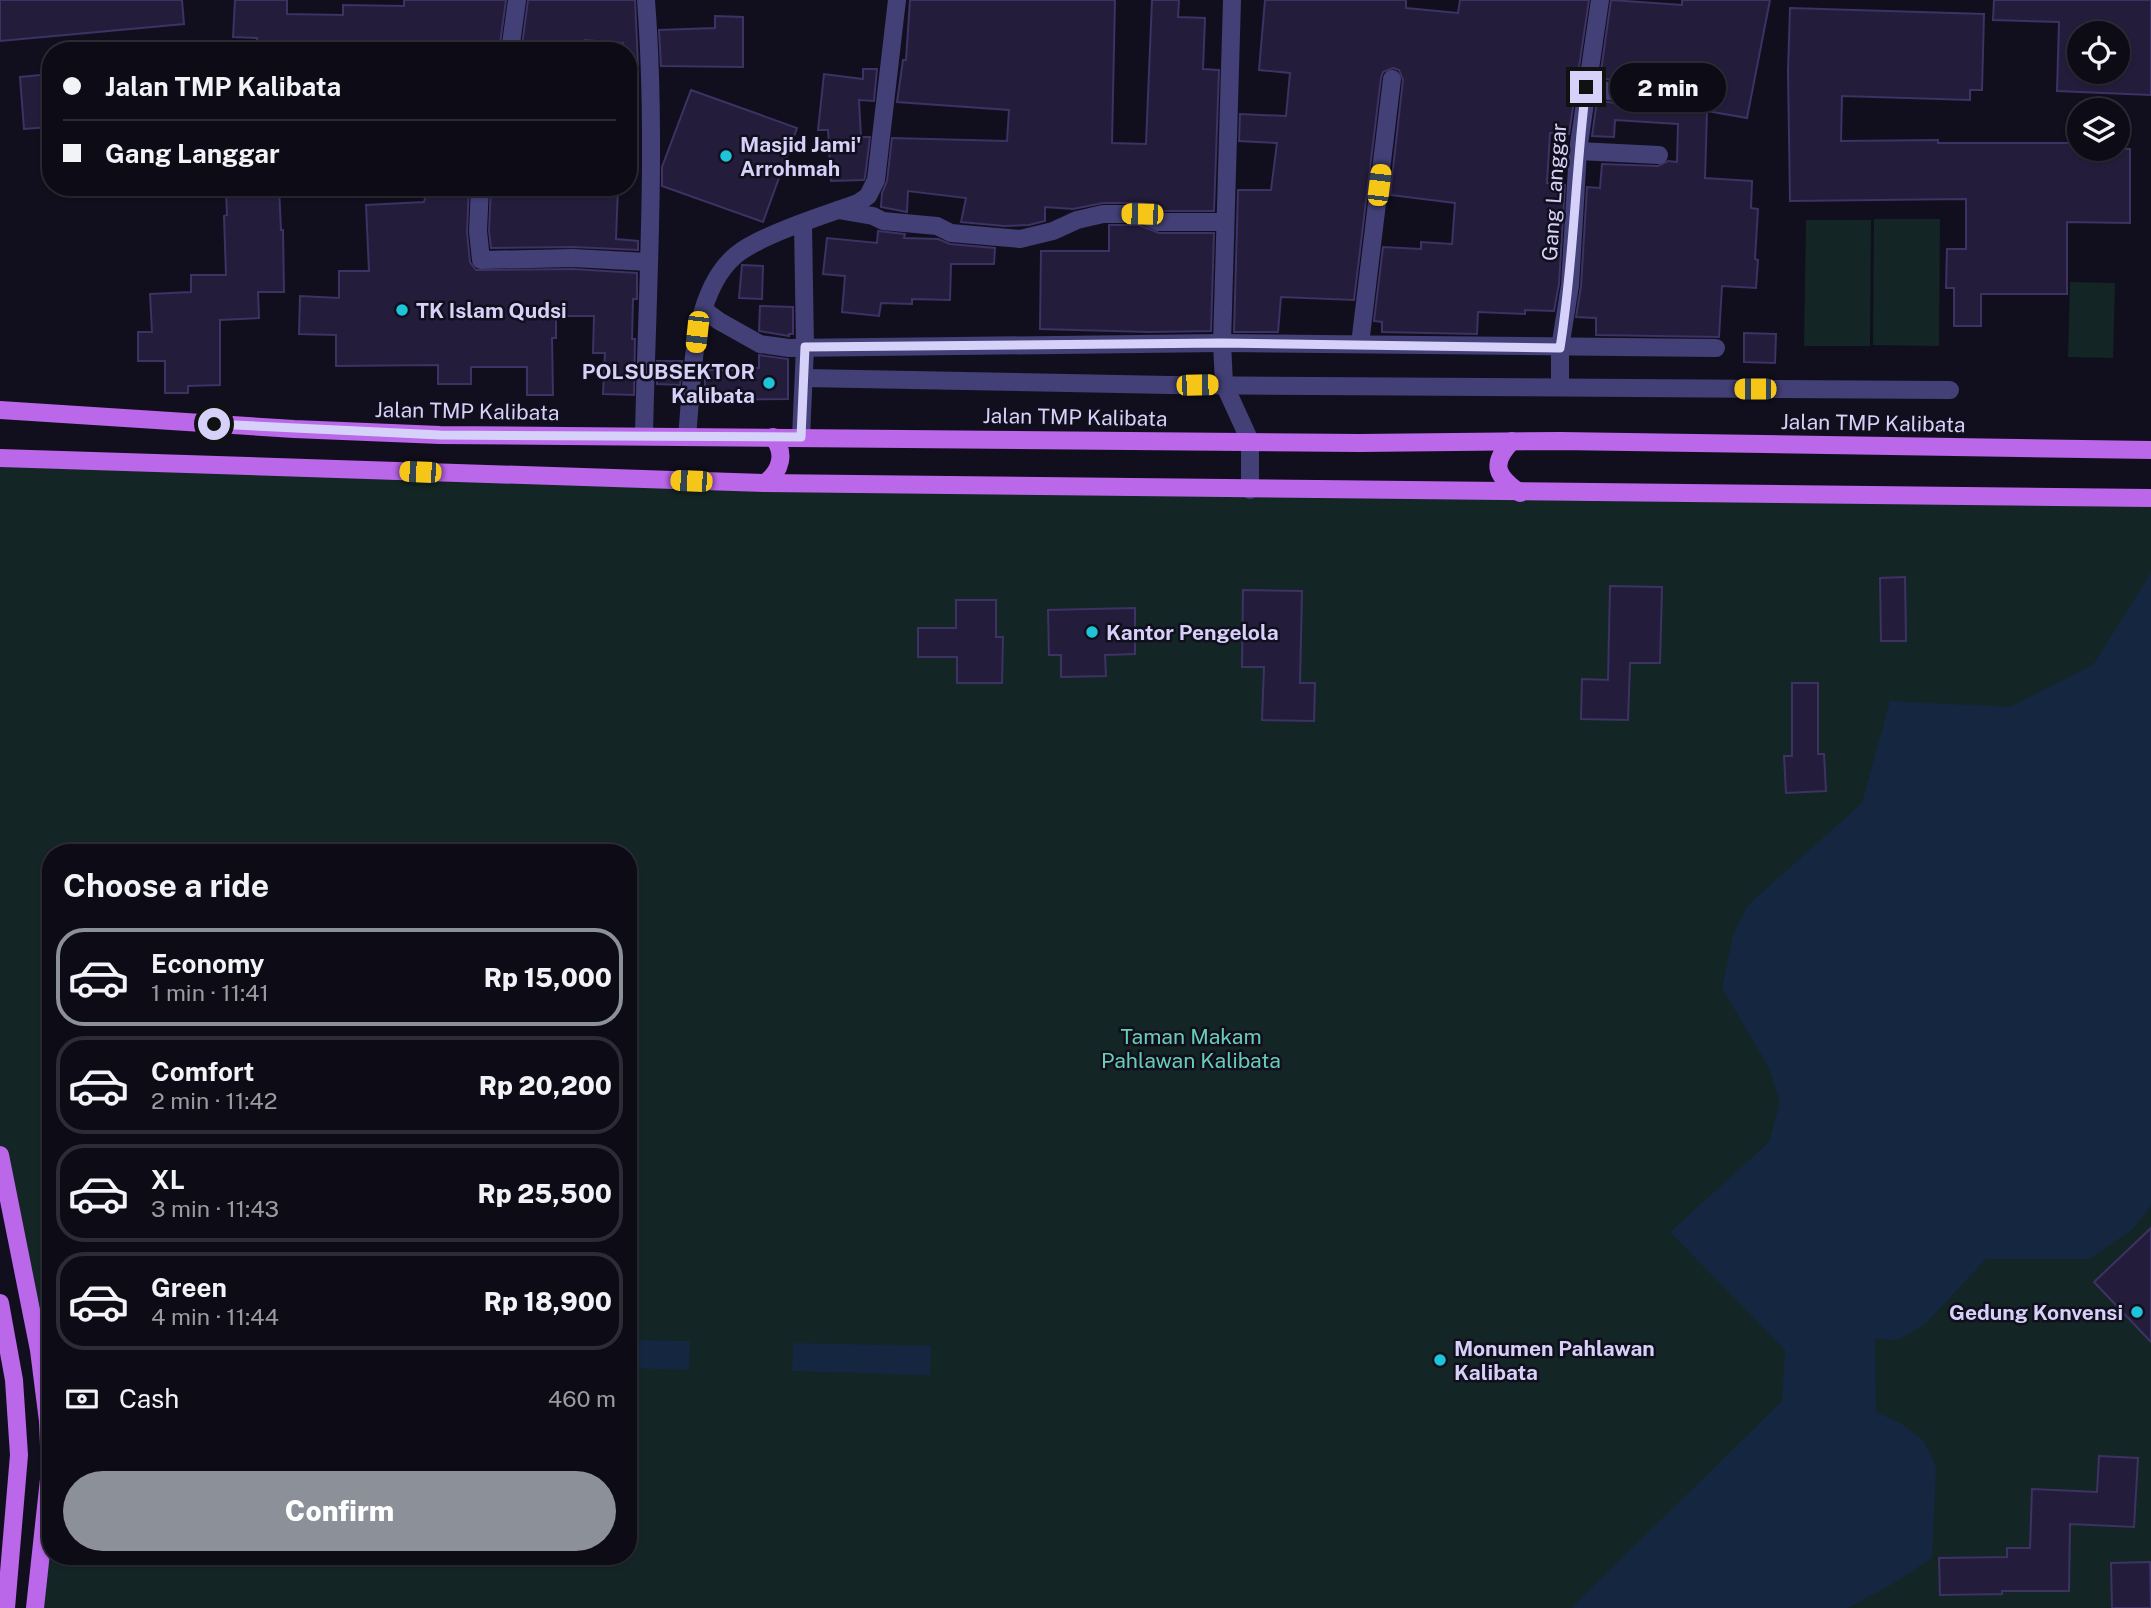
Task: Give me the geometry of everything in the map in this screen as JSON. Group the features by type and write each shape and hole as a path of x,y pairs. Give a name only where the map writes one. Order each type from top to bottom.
{"main road":[{"name":"Jalan TMP Kalibata","path":"0,410 294,429 440,435 1512,442 2151,450"},
{"path":"765,484 775,476 780,457 779,445 773,437"},
{"path":"1512,442 1501,454 1499,471 1502,479 1520,493"},
{"path":"0,458 765,484 2151,498"},
{"path":"0,1155 42,1372"},
{"path":"0,1303 14,1380 19,1455 6,1608"},
{"path":"35,1608 42,1544"}],"street":[{"path":"511,42 517,0"},
{"path":"644,435 650,51 646,0"},
{"path":"687,436 697,332 720,271 738,253 772,236 858,203 868,196 876,180 897,0"},
{"path":"1232,0 1222,343 1224,384 1250,441 1250,490"},
{"name":"Gang Langgar","path":"1560,387 1560,348 1570,285 1578,151 1600,0"},
{"path":"1360,344 1392,79"},
{"path":"1586,87 1648,98"},
{"path":"1578,151 1659,155"},
{"path":"480,196 480,259 573,258 648,262"},
{"path":"838,210 873,216 883,221 937,226 951,233 1020,239 1054,231 1077,220 1103,214 1142,214 1159,222 1226,222"},
{"path":"801,437 805,347 803,224"},
{"path":"704,310 760,344 789,348 1222,343 1716,348"},
{"path":"804,378 1950,390"}],"green space":[{"path":"1874,219 1940,219 1939,346 1873,345"},
{"path":"1806,220 1871,220 1870,346 1804,346"},
{"path":"2070,282 2115,283 2113,358 2068,357"},
{"name":"Taman Makam Pahlawan Kalibata","path":"0,458 666,480 2151,498 2151,1608 33,1608 42,1535 42,1565 637,1565 637,844 42,844 42,1370 0,1155"}],"water":[{"path":"2151,573 2151,1206 2132,1230 2089,1259 1986,1259 1926,1323 1898,1340 1875,1339 1876,1412 1902,1424 1923,1440 1936,1466 1932,1558 1848,1608 1571,1608 1782,1401 1785,1350 1670,1232 1769,1142 1780,1102 1769,1068 1722,988 1733,935 1748,905 1862,803 1890,701 2010,707 2093,665"},
{"path":"637,1340 690,1341 689,1370 637,1368"},
{"path":"793,1343 931,1346 930,1375 792,1371"}],"building":[{"path":"0,0 182,0 184,24 0,41"},
{"path":"235,0 287,0 287,14 343,15 343,5 404,6 404,0 506,0 500,42 257,42 257,38 233,37"},
{"path":"528,0 635,0 637,42 522,42"},
{"path":"910,0 1115,0 1112,143 1146,144 1152,0 1179,0 1178,17 1205,18 1203,69 1219,70 1214,211 1162,211 1143,203 1103,203 1073,209 1045,207 1045,221 1004,226 961,222 966,198 908,191 907,212 881,207 892,138 1007,141 1009,110 897,102 903,60 906,60"},
{"path":"1265,0 1406,0 1406,8 1458,13 1460,0 1589,0 1569,134 1550,133 1547,183 1565,185 1559,284 1554,311 1525,310 1525,314 1478,312 1477,334 1382,332 1382,322 1374,321 1383,247 1421,249 1421,242 1452,244 1455,203 1390,195 1403,80 1399,70 1393,68 1383,72 1381,78 1354,300 1281,297 1278,332 1234,332 1238,190 1271,190 1277,143 1239,141 1240,114 1286,116 1290,73 1259,70"},
{"path":"1611,0 1682,5 1682,0 1770,0 1747,118 1707,111 1705,178 1752,181 1751,208 1758,209 1756,288 1722,286 1719,337 1596,335 1596,318 1576,317 1581,286 1587,187 1600,188 1602,164 1658,166 1668,161 1677,162 1678,124 1615,120 1614,137 1592,136 1597,100 1647,109 1656,106 1659,99 1656,90 1651,87 1600,78"},
{"path":"1994,0 2151,0 2151,95 2057,91 2059,22 1993,20"},
{"path":"1790,8 1984,14 1982,90 1970,90 1970,100 1842,96 1841,141 2067,143 2067,161 2130,161 2130,223 2067,222 2067,294 1981,294 1981,326 1954,326 1954,288 1946,288 1947,249 1966,249 1966,199 1790,201"},
{"path":"715,16 743,17 743,67 661,66 659,30 715,28"},
{"path":"863,69 877,69 874,101 859,100 861,137 870,137 865,177 864,180 831,181 828,130 818,130 824,74 863,79"},
{"path":"42,75 42,128 24,129 20,77"},
{"name":"Masjid Jami' Arrohmah","path":"691,90 797,128 763,222 662,186 662,167"},
{"path":"226,196 279,196 284,292 258,292 259,318 220,320 220,385 188,386 188,393 165,393 165,361 138,361 138,332 152,332 150,294 191,292 191,275 226,275 224,216 227,215"},
{"path":"426,196 469,196 467,232 470,262 476,270 573,269 637,273 632,339 635,339 634,395 603,394 605,353 593,353 594,316 556,316 556,338 552,338 553,395 527,395 527,367 471,367 471,384 438,384 438,365 336,366 336,335 299,334 300,296 339,298 339,271 369,271 366,205 424,202"},
{"path":"491,196 618,196 616,239 638,241 638,250 573,247 491,248"},
{"path":"1109,225 1139,225 1159,233 1214,233 1211,331 1040,329 1041,251 1109,251"},
{"path":"878,231 905,234 904,238 938,239 950,244 995,248 994,264 951,264 950,300 912,299 912,304 881,303 879,316 842,312 845,276 823,274 827,238 877,243"},
{"path":"742,265 763,266 762,299 739,298"},
{"path":"760,306 793,307 793,334 789,336 759,331"},
{"path":"1744,333 1776,334 1775,363 1744,362"},
{"path":"759,355 788,359 788,399 705,400 705,370 759,368"},
{"path":"657,361 682,361 680,385 657,384"},
{"path":"1905,577 1906,641 1881,641 1880,578"},
{"path":"1610,586 1662,587 1660,663 1630,663 1628,720 1581,719 1582,679 1608,680"},
{"path":"1243,590 1302,591 1300,683 1315,683 1314,721 1262,720 1264,667 1242,667"},
{"path":"956,600 996,600 996,637 1003,637 1002,683 957,683 957,657 918,657 918,628 956,628"},
{"name":"Kantor Pengelola","path":"1135,608 1135,654 1105,655 1106,676 1061,677 1061,655 1049,655 1048,610"},
{"path":"1792,683 1818,683 1818,754 1824,754 1826,791 1786,793 1784,756 1792,756"},
{"name":"Gedung Konvensi","path":"2151,1228 2151,1342 2094,1282"},
{"path":"2099,1456 2138,1458 2134,1527 2070,1524 2069,1591 1940,1595 1939,1558 2007,1557 2007,1548 2030,1548 2032,1489 2097,1492"},
{"path":"2150,1562 2151,1608 2112,1608 2111,1563"}],"place":[{"name":"Masjid Jami' Arrohmah","path":"726,156"},
{"name":"TK Islam Qudsi","path":"402,310"},
{"name":"POLSUBSEKTOR Kalibata","path":"769,383"},
{"name":"Kantor Pengelola","path":"1092,632"},
{"name":"Gedung Konvensi","path":"2137,1312"},
{"name":"Monumen Pahlawan Kalibata","path":"1440,1360"}],"route":[{"path":"214,424 440,435 801,437 805,347 1222,343 1560,348 1570,285 1578,151 1586,87"}]}
